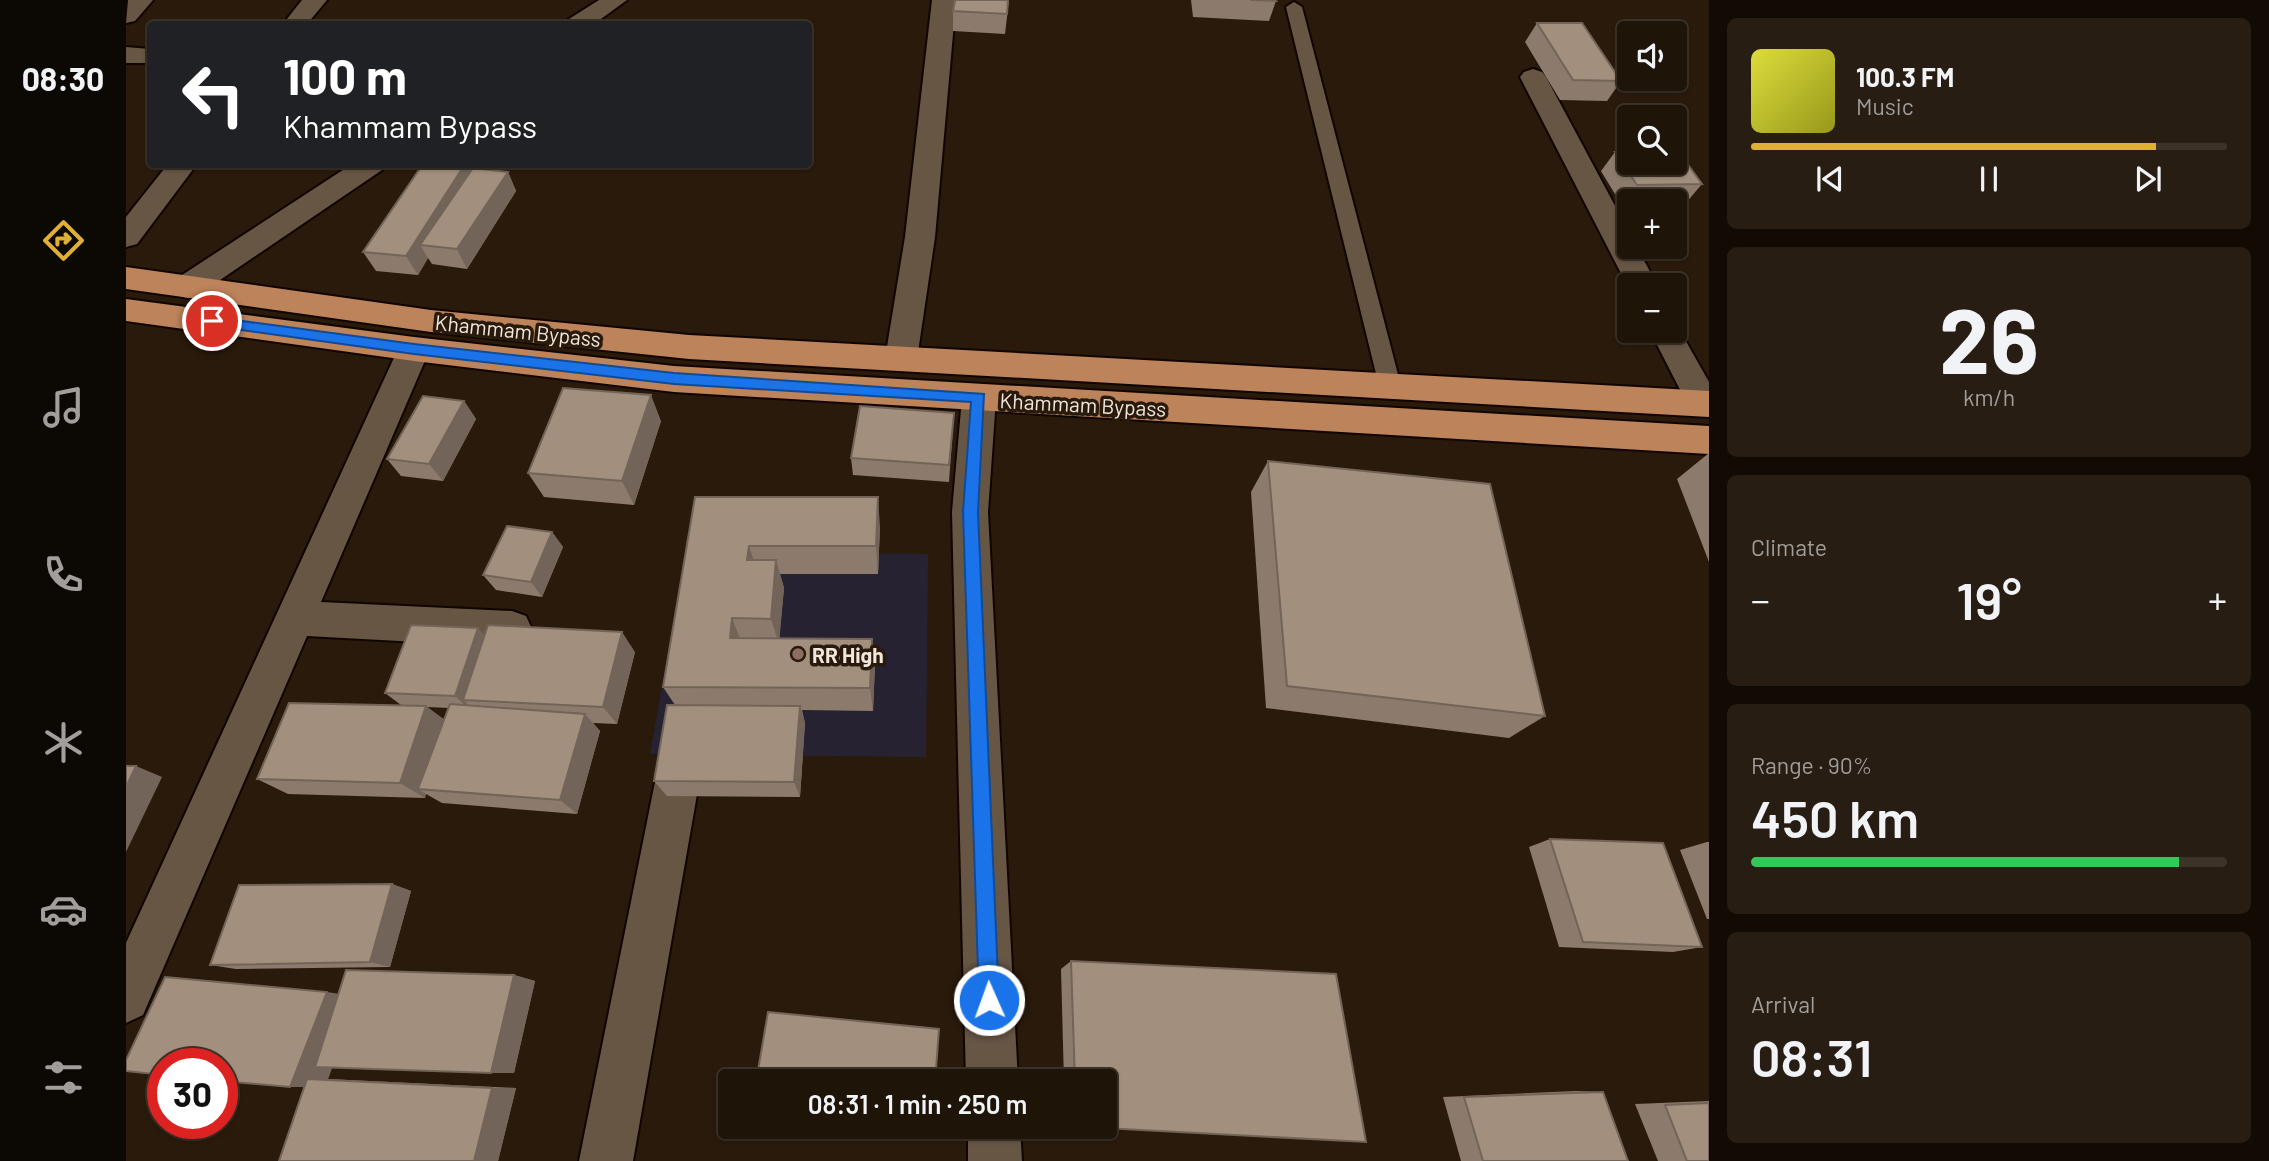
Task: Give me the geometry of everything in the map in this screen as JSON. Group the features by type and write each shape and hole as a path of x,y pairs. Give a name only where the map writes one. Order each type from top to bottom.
{"highway":[{"name":"Khammam Bypass","path":"126,278 431,321 634,342 1706,404"},
{"name":"Khammam Bypass","path":"129,313 674,379 1709,440"}],"street":[{"path":"126,16 141,0"},
{"path":"298,21 315,0"},
{"path":"583,21 615,0"},
{"path":"901,359 920,237 944,0"},
{"path":"126,55 147,56"},
{"path":"1533,77 1636,273"},
{"path":"126,237 180,168"},
{"path":"187,287 367,168"},
{"path":"1673,343 1706,404"},
{"path":"126,998 414,349"},
{"path":"979,398 970,512 991,1069"},
{"path":"296,618 512,628"},
{"path":"606,1161 678,777"},
{"path":"994,1139 995,1161"}],"lane":[{"path":"1294,7 1390,386"}],"shaded area":[{"name":"RR High","path":"686,552 928,554 926,757 650,754"}],"building":[{"path":"955,0 1008,0 1007,14 953,11"},
{"path":"1537,23 1582,23 1617,75 1617,81 1573,80"},
{"path":"1687,163 1702,184 1637,185 1630,175 1687,175"},
{"path":"420,168 462,168 406,256 363,252"},
{"path":"473,168 508,172 457,249 420,245"},
{"path":"563,388 651,395 622,481 528,473"},
{"path":"423,396 464,401 429,464 387,459"},
{"path":"860,406 954,413 949,465 851,458"},
{"path":"1268,461 1490,484 1545,716 1287,686"},
{"path":"695,497 878,497 876,546 749,546 747,560 776,560 771,619 732,618 730,638 872,639 870,688 663,687"},
{"path":"507,526 552,532 531,582 483,575"},
{"path":"411,625 478,628 455,696 385,693"},
{"path":"488,625 622,632 603,707 463,700"},
{"path":"289,703 426,706 400,783 257,779"},
{"path":"450,704 585,714 560,800 418,789"},
{"path":"667,705 800,706 794,782 654,781"},
{"path":"126,766 136,766 126,787"},
{"path":"1550,839 1663,843 1702,947 1583,942"},
{"path":"392,884 370,962 210,965 239,885"},
{"path":"1071,961 1336,974 1366,1142 1117,1129 1117,1069 1075,1069"},
{"path":"346,970 514,975 491,1073 315,1067"},
{"path":"165,977 327,992 290,1087 238,1082 238,1048 147,1048 147,1073 126,1071 126,1060"},
{"path":"768,1012 939,1029 936,1069 758,1069"},
{"path":"307,1079 492,1088 474,1161 279,1161"},
{"path":"1603,1092 1628,1161 1483,1161 1464,1097"},
{"path":"1709,1103 1709,1161 1687,1161 1665,1105"}],"place":[{"name":"RR High","path":"798,654"}],"route":[{"path":"212,321 414,349 674,379 979,398 970,512 989,1000"}]}
